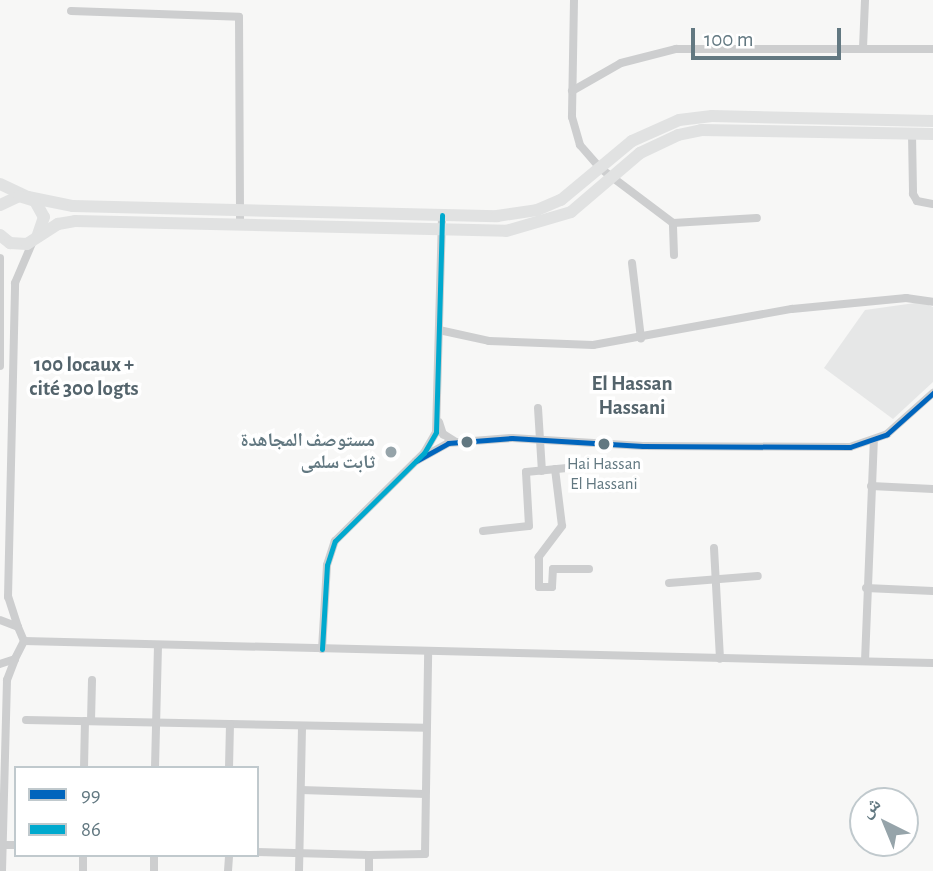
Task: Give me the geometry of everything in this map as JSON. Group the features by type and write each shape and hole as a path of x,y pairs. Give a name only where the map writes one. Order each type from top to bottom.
{"street":[{"path":"574,0 572,91 575,133 600,168 673,223 757,218"},
{"path":"863,48 864,0"},
{"path":"71,11 239,17 240,225"},
{"path":"572,91 621,64 676,49 933,49"},
{"path":"0,205 11,197 28,197 72,206 497,216 537,210 575,191 639,137 694,118 933,121"},
{"path":"0,235 18,245 34,240 58,224 75,221 506,231 551,221 586,201 612,177 657,143 701,130 933,134"},
{"path":"912,134 913,194 917,201 933,204"},
{"path":"0,184 28,197 44,217 15,283 8,597 24,641 7,680 2,871"},
{"path":"322,649 327,565 335,541 416,461 430,443 438,419 442,215"},
{"path":"673,223 674,256"},
{"path":"0,258 0,366"},
{"path":"632,263 641,338"},
{"path":"439,330 519,343 593,345 792,309 906,298 933,302"},
{"path":"416,461 456,442 539,437 730,448 830,449 874,441 897,427 933,393"},
{"path":"538,408 542,471"},
{"path":"438,419 443,433 456,442"},
{"path":"865,662 874,441"},
{"path":"483,531 529,526 527,472 598,465"},
{"path":"555,470 562,526 539,557 539,587 552,587 553,569 589,569"},
{"path":"871,486 933,489"},
{"path":"714,548 720,659"},
{"path":"669,583 758,576"},
{"path":"866,588 933,591"},
{"path":"0,620 18,627"},
{"path":"24,641 933,663"},
{"path":"155,766 158,645"},
{"path":"259,852 425,854 428,652"},
{"path":"0,664 15,659"},
{"path":"84,766 92,680"},
{"path":"26,720 426,728"},
{"path":"229,766 230,724"},
{"path":"299,871 302,726"},
{"path":"301,790 425,793"},
{"path":"2,845 14,845"},
{"path":"369,855 369,871"}],"shaded area":[{"path":"922,302 933,307 933,382 893,419 824,368 865,310"}],"transit line":[{"name":"86","path":"322,649 327,565 335,541 424,453 436,432 442,215"},
{"name":"99","path":"416,461 448,443 512,438 643,446 850,447 887,434 933,393"}],"place":[{"name":"Hai Hassan El Hassani","path":"604,444"},
{"name":"مستوصف المجاهدة ثابت سلمى","path":"391,452"}],"district":[{"name":"100 locaux + cité 300 logts","path":"84,377"},
{"name":"El Hassan Hassani","path":"632,396"}]}
